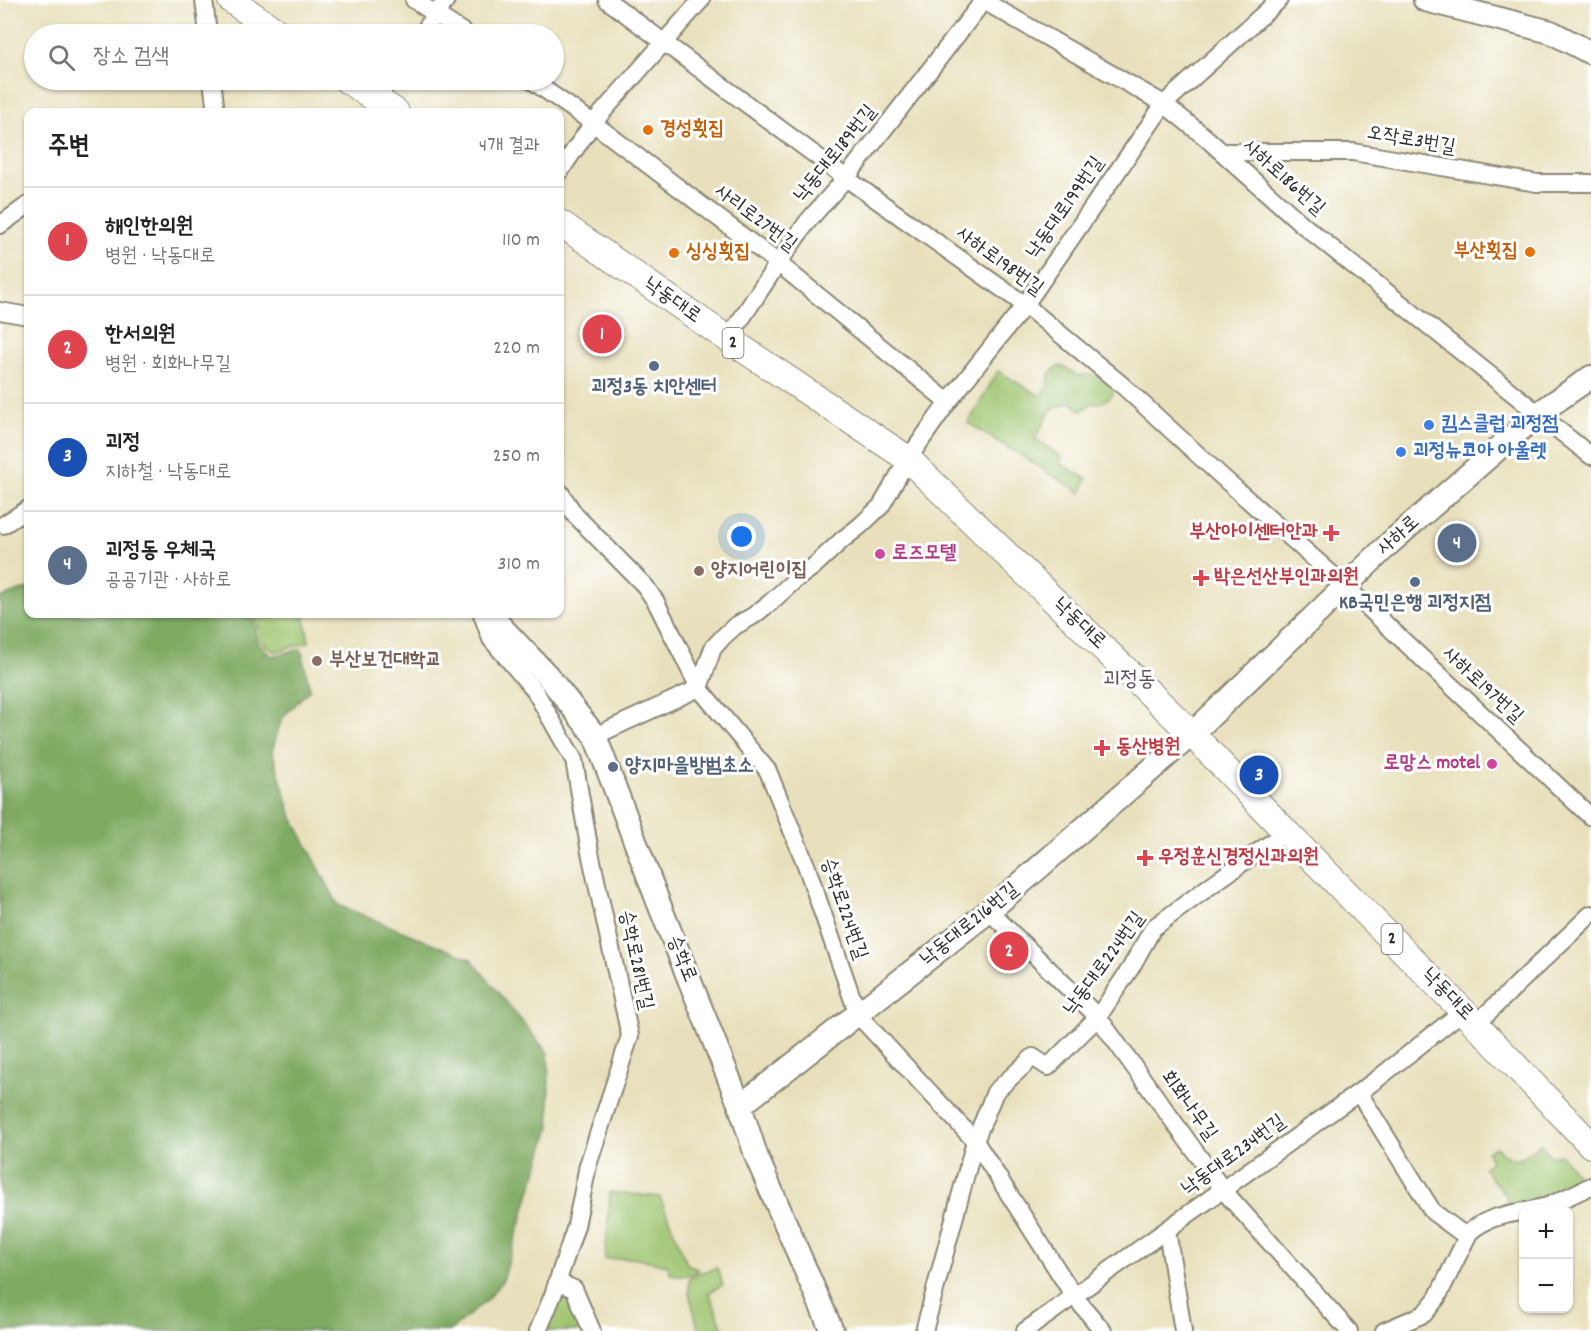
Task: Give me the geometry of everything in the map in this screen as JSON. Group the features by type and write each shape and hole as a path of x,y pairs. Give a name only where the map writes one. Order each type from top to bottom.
{"main road":[{"path":"231,0 266,24"},
{"path":"371,90 387,97"},
{"name":"낙동대로","path":"564,226 908,459 1192,734 1591,1145"}],"street":[{"path":"204,0 207,24"},
{"path":"414,0 441,7 457,24"},
{"name":"사하로198번길","path":"607,0 846,178 1024,305 1122,385 1220,476 1345,586"},
{"path":"564,165 593,123 701,0"},
{"name":"사하로186번길","path":"983,0 1164,104 1222,152 1303,225 1591,456"},
{"name":"낙동대로189번길","path":"728,339 778,262 808,221 846,178 983,0"},
{"name":"낙동대로199번길","path":"699,688 713,648 723,637 735,626 771,602 881,506 908,459 948,402 1024,305 1164,104 1279,0"},
{"path":"1425,0 1551,32 1591,53"},
{"path":"1453,7 1479,0"},
{"path":"429,24 441,7"},
{"path":"213,90 216,108"},
{"name":"사리로27번길","path":"545,90 778,262 948,402"},
{"name":"오작로3번길","path":"1222,152 1353,152 1537,183 1591,183"},
{"path":"0,225 24,208"},
{"path":"0,310 24,315"},
{"name":"사하로","path":"1192,734 1390,543 1539,413 1591,376"},
{"name":"승학로224번길","path":"564,498 575,515 645,586 656,602 699,688 768,771 806,865 858,1015 975,1141 1074,1296 1103,1331"},
{"path":"3,525 24,512"},
{"name":"사하로197번길","path":"1345,586 1591,817"},
{"name":"승학로281번길","path":"483,618 491,639 535,691 574,760 590,852 630,1036 588,1165 576,1226 538,1331"},
{"name":"승학로","path":"493,618 547,675 595,736 740,1106 757,1158 832,1331"},
{"path":"595,736 699,688"},
{"name":"낙동대로216번길","path":"740,1106 989,911 1192,734"},
{"name":"낙동대로224번길","path":"924,1331 975,1141 995,1092 1033,1057 1048,1067 1098,1017 1130,969 1153,928 1286,832"},
{"name":"회화나무길","path":"989,911 1098,1017 1223,1190 1349,1331"},
{"name":"낙동대로234번길","path":"1025,1331 1359,1093 1469,1018 1591,914"},
{"path":"1359,1093 1433,1212 1467,1237"},
{"path":"1550,1205 1591,1186"},
{"path":"1384,1331 1424,1314 1437,1298 1469,1233 1477,1225 1499,1216 1519,1212"},
{"path":"1167,1230 1183,1331"},
{"path":"557,1282 574,1289 592,1331"}],"green space":[{"path":"1058,366 1067,368 1076,375 1094,375 1117,387 1107,400 1092,403 1082,411 1070,402 1051,410 1035,439 1062,457 1059,463 1087,479 1081,493 968,423 998,371 1040,396 1048,385 1049,374"},
{"path":"24,589 24,618 254,618 259,644 272,656 301,649 310,689 282,718 272,751 291,814 338,905 471,959 548,1053 550,1127 503,1280 487,1300 450,1331 0,1331 0,598"},
{"path":"257,618 305,618 309,642 275,652 262,643"},
{"path":"1541,1144 1552,1157 1561,1154 1576,1174 1573,1185 1562,1195 1504,1210 1501,1207 1509,1200 1483,1168 1491,1162 1487,1151 1496,1147 1506,1156 1518,1160"},
{"path":"610,1192 660,1197 687,1264 699,1270 689,1275 679,1275 671,1274 667,1265 637,1258 605,1259"},
{"path":"717,1268 723,1285 709,1292 724,1331 699,1331 689,1293 689,1279 696,1274"},
{"path":"557,1297 569,1300 583,1331 544,1331"}],"place":[{"name":"경성횟집","path":"648,130"},
{"name":"부산횟집","path":"1530,252"},
{"name":"싱싱횟집","path":"674,253"},
{"name":"해인한의원","path":"602,334"},
{"name":"괴정3동 치안센터","path":"654,366"},
{"name":"킴스클럽 괴정점","path":"1429,425"},
{"name":"괴정뉴코아 아울렛","path":"1401,452"},
{"name":"부산아이센터안과","path":"1331,533"},
{"name":"괴정동 우체국","path":"1457,543"},
{"name":"로즈모텔","path":"880,554"},
{"name":"양지어린이집","path":"699,571"},
{"name":"박은선산부인과의원","path":"1201,578"},
{"name":"KB국민은행 괴정지점","path":"1415,582"},
{"name":"부산보건대학교","path":"317,661"},
{"name":"동산병원","path":"1102,748"},
{"name":"로망스 motel","path":"1492,764"},
{"name":"양지마을방범초소","path":"613,767"},
{"name":"괴정","path":"1259,775"},
{"name":"우정훈신경정신과의원","path":"1145,858"},
{"name":"한서의원","path":"1009,951"}],"district":[{"name":"괴정동","path":"1129,680"}]}
